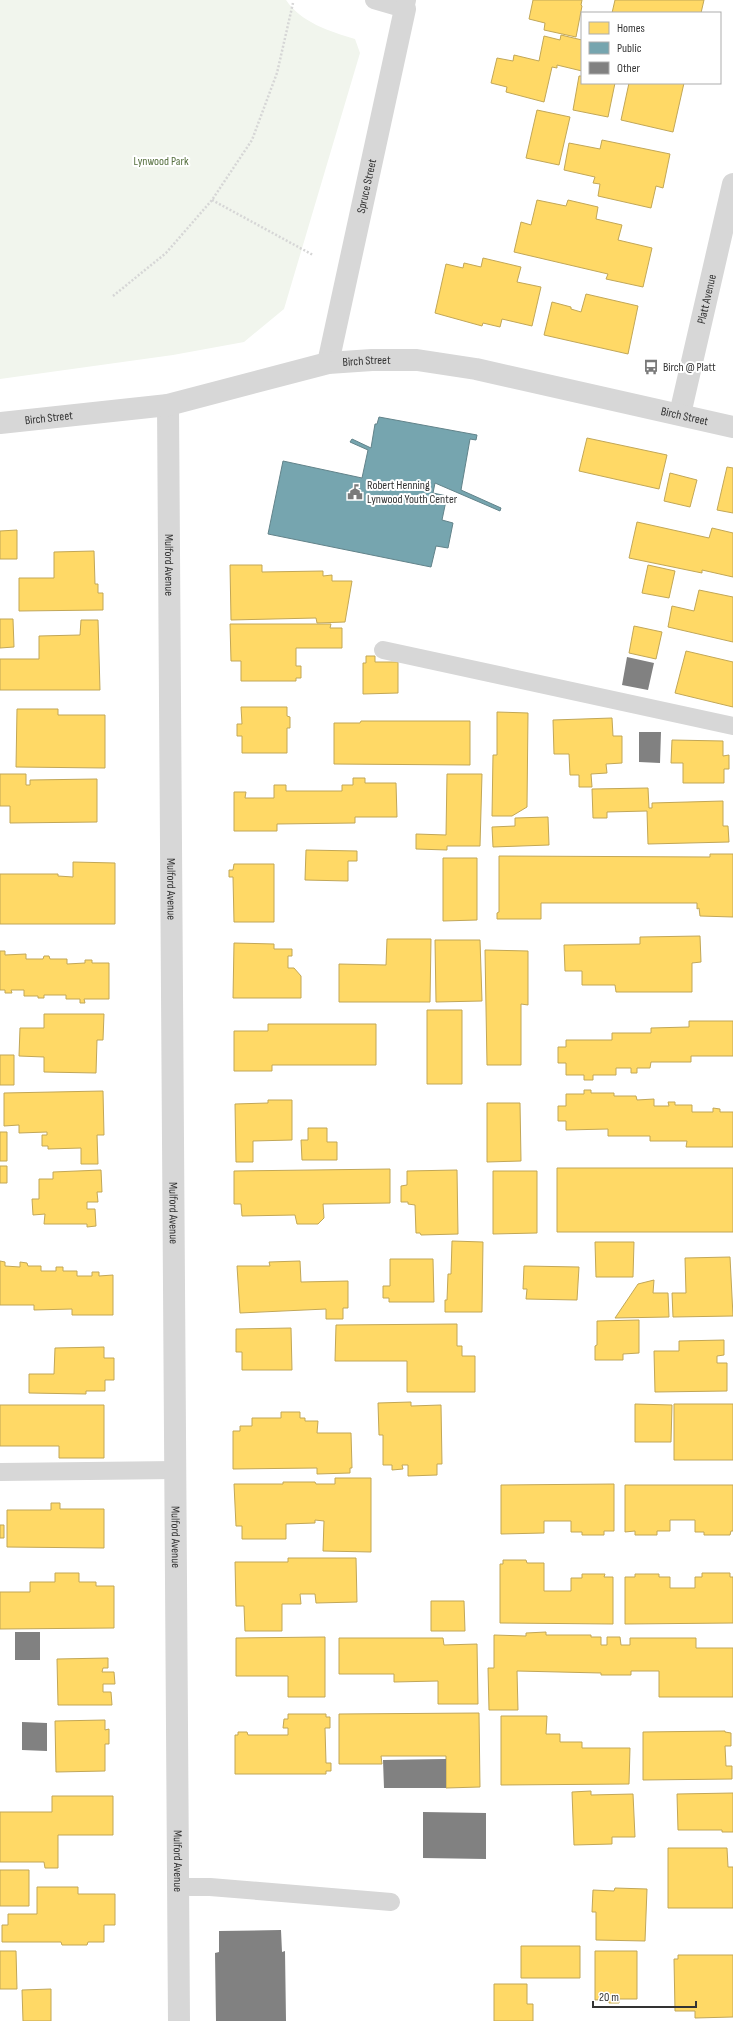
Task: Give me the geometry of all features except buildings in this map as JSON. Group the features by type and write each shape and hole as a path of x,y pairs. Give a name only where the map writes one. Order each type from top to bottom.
{"street":[{"name":"Spruce Street","path":"328,363 406,4"},
{"name":"Platt Avenue","path":"680,414 733,184"},
{"name":"Birch Street","path":"0,422 168,405 328,363 372,360 417,360 476,369 733,427"},
{"name":"Mulford Avenue","path":"168,405 179,2021"}],"lane":[{"name":"Spruce Street","path":"374,0 406,4"},
{"path":"383,650 733,726"},
{"path":"0,1472 176,1470"},
{"path":"178,1887 210,1887 391,1902"}],"path":[{"path":"113,296 166,253 212,200 252,140 277,73 293,3"},
{"path":"212,200 313,255"}],"green space":[{"name":"Lynwood Park","path":"0,0 286,0 292,8 308,20 326,29 355,39 360,53 284,309 244,342 173,355 0,379"}],"place":[{"name":"Birch @ Platt","path":"651,367"},
{"name":"Robert Henning Lynwood Youth Center","path":"355,492"}]}
